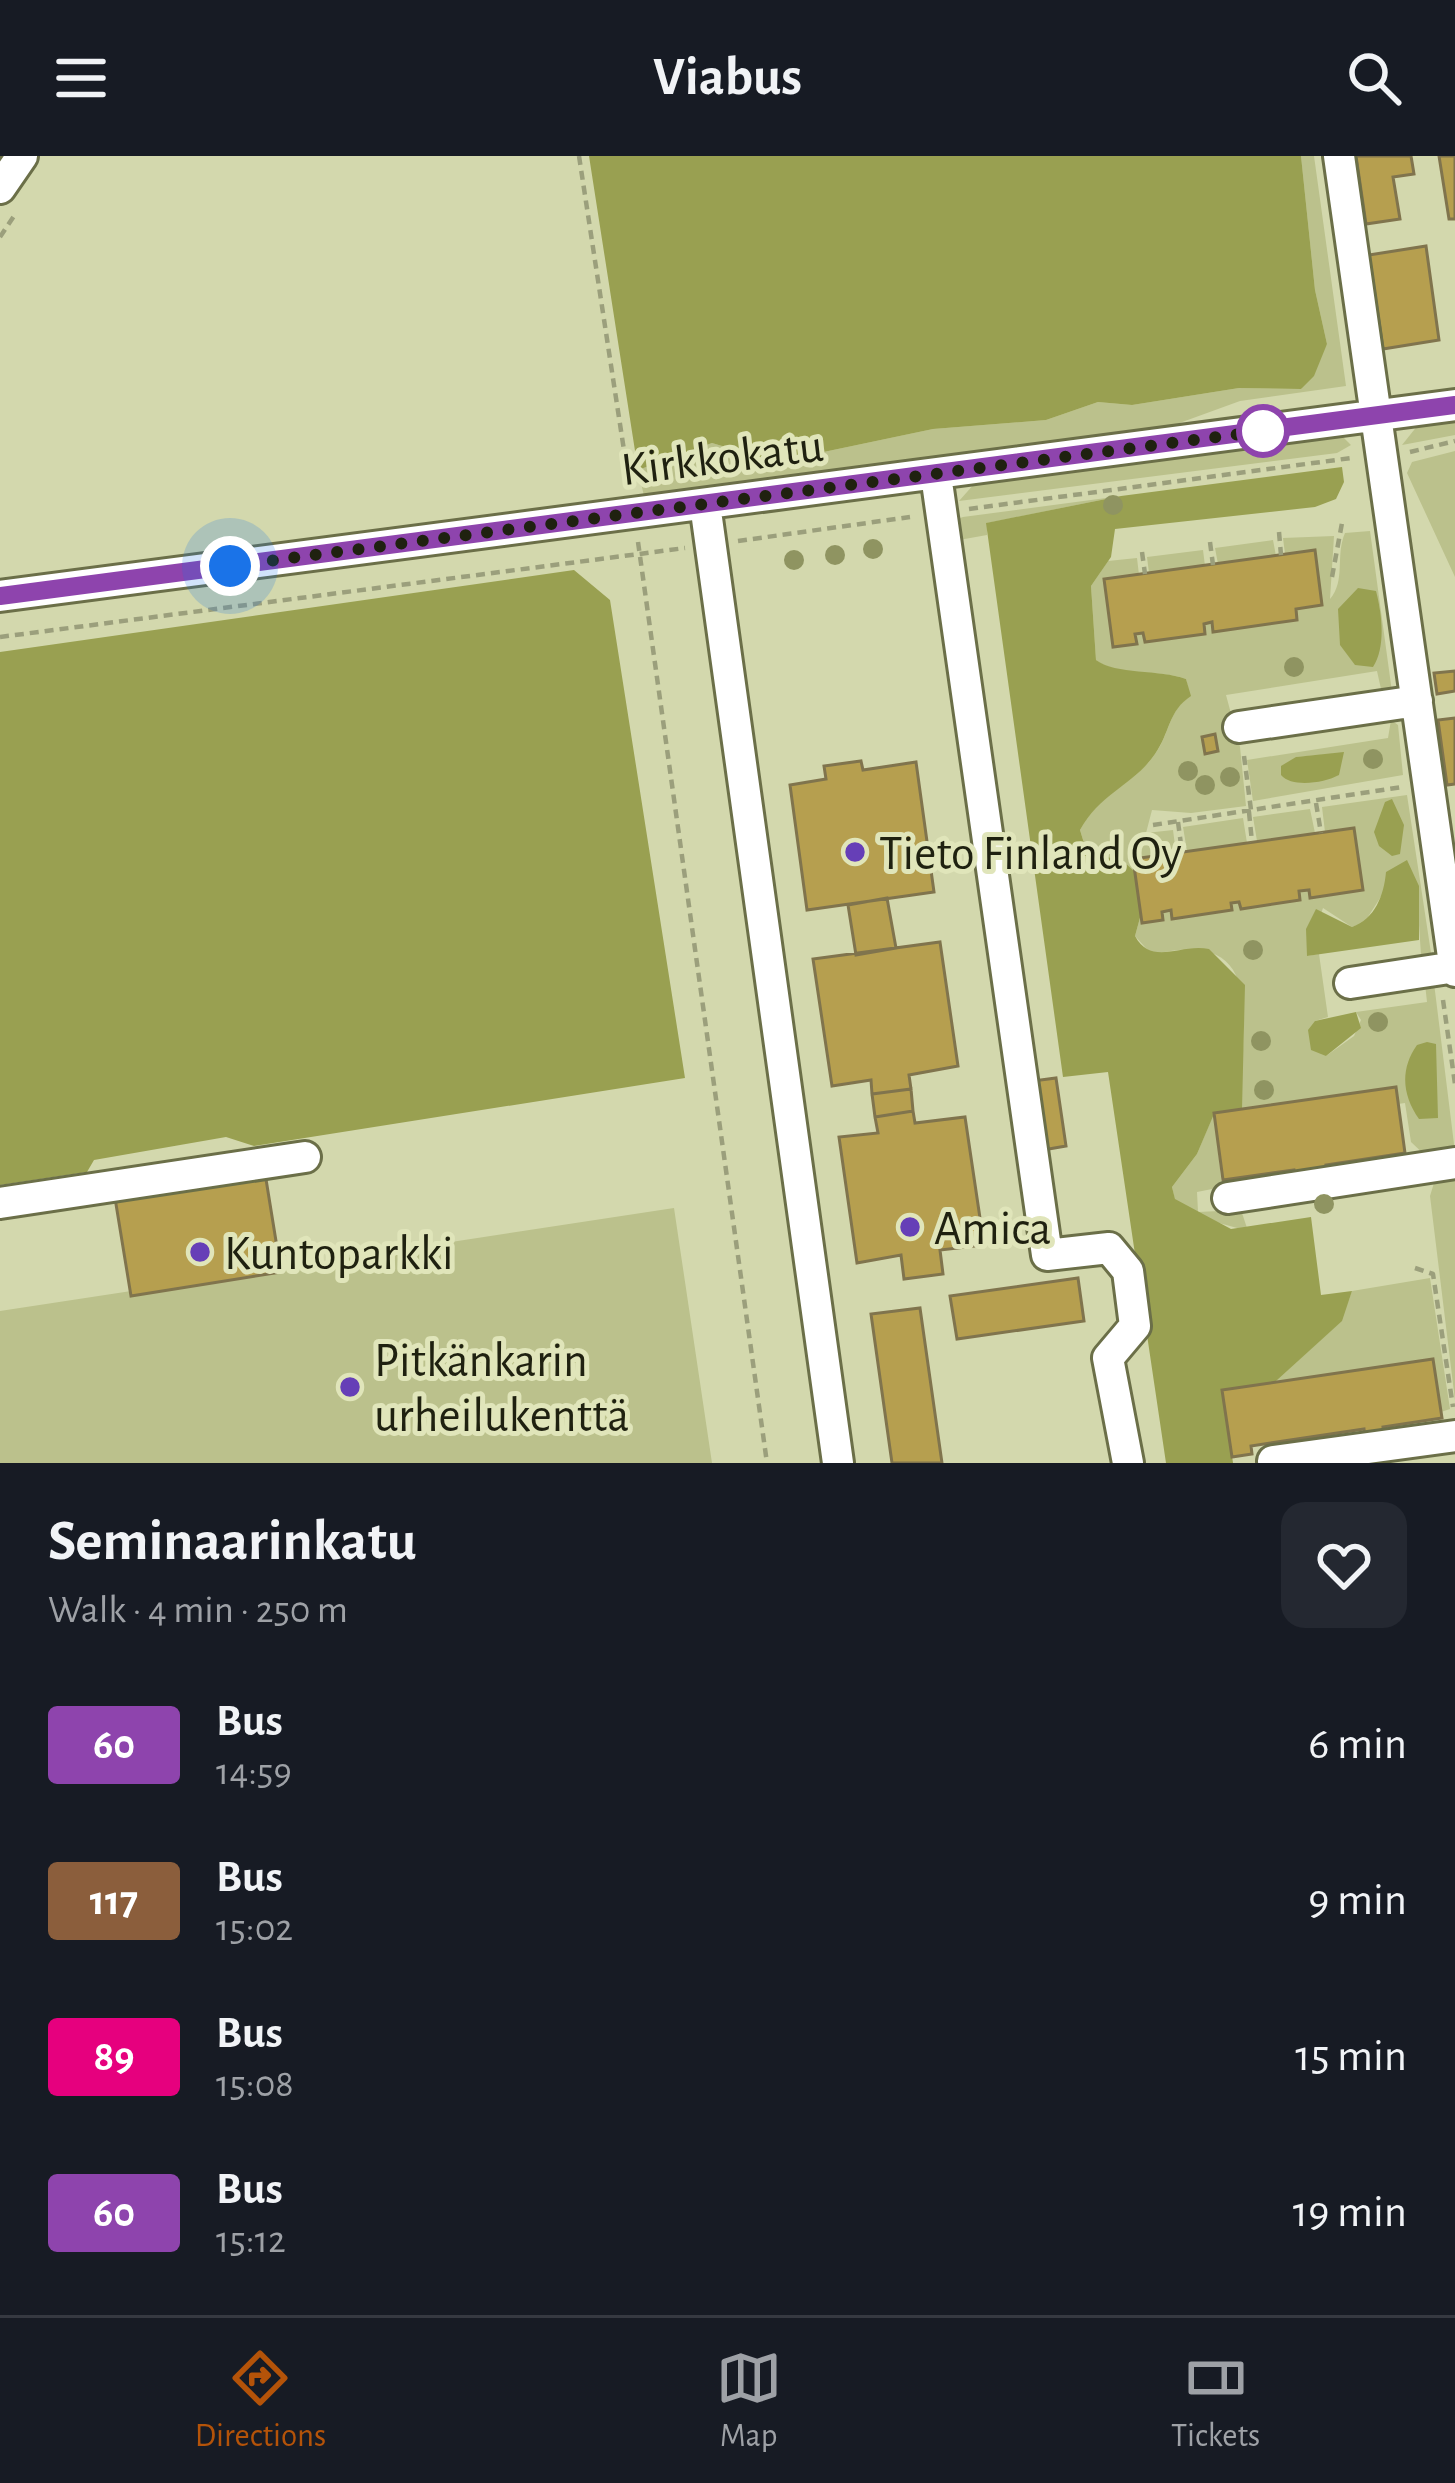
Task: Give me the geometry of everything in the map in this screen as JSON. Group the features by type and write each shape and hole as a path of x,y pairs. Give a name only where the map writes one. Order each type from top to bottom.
{"street":[{"path":"0,188 22,156"},
{"path":"1339,156 1455,969 1350,983"},
{"name":"Kirkkokatu","path":"0,596 1455,405"},
{"path":"936,476 1047,1255 1109,1248 1128,1271 1135,1326 1108,1358 1128,1463"},
{"path":"705,504 838,1463"},
{"path":"1239,727 1417,701"},
{"path":"0,1203 305,1157"},
{"path":"1228,1198 1455,1163"},
{"path":"1273,1462 1455,1436"}],"path":[{"path":"579,156 634,512 767,1463"},
{"path":"1332,577 1342,523"},
{"path":"1279,532 1281,555"},
{"path":"1210,542 1213,565"},
{"path":"1142,552 1145,574"},
{"path":"1239,727 1252,842"},
{"path":"1153,825 1316,800 1433,796"},
{"path":"1316,800 1321,832"},
{"path":"1178,821 1182,852"},
{"path":"1415,1268 1432,1274 1455,1419"}],"green space":[{"path":"589,156 1301,156 1315,290 1327,344 1314,376 1301,389 1239,388 1132,405 1098,402 1046,420 933,429 776,462 712,443 638,470"},
{"path":"1301,156 1314,156 1346,386 1240,401 1174,425 644,496 638,470 712,443 776,462 933,429 1046,420 1098,402 1132,405 1239,388 1301,389 1327,344 1315,290"},
{"path":"1455,421 1455,435 1402,445 1418,425"},
{"path":"1342,436 1351,445 1337,453 959,501 975,483"},
{"path":"1455,451 1455,577 1407,473 1412,462"},
{"path":"1342,467 1344,482 1336,499 1315,507 1115,529 1111,557 1091,586 1096,660 1115,668 1186,679 1191,696 1173,715 1146,765 1107,798 1080,830 1087,853 1122,860 1135,872 1141,914 1135,936 1142,945 1158,952 1209,949 1245,985 1242,1109 1214,1114 1197,1154 1172,1187 1175,1199 1231,1229 1311,1217 1321,1295 1352,1291 1342,1321 1275,1382 1223,1390 1233,1463 1166,1463 1108,1072 1063,1077 986,523 1121,496"},
{"path":"1121,496 987,523 987,535 959,540 957,519 963,517"},
{"path":"1370,531 1392,692 1381,689 1377,671 1226,695 1240,747 1246,806 1191,813 1152,810 1146,833 1173,830 1176,853 1134,859 1135,872 1121,860 1087,853 1080,830 1089,816 1146,765 1177,709 1190,696 1186,679 1116,669 1096,660 1091,586 1108,561 1137,558 1139,575 1104,580 1136,644 1136,634 1143,633 1146,642 1212,622 1214,632 1297,620 1296,609 1322,605 1315,551 1285,554 1283,538 1334,536 1330,599 1338,584 1345,533","holes":["1379,604 1381,639 1340,645"]},
{"path":"1273,540 1276,556 1218,564 1215,548"},
{"path":"1203,550 1205,566 1149,573 1147,557"},
{"path":"574,570 610,600 685,1078 254,1146 226,1137 94,1160 87,1172 0,1185 0,652"},
{"path":"1358,588 1376,591 1378,600 1381,640 1373,667 1355,665 1340,645 1338,609"},
{"path":"1391,720 1398,725 1403,775 1253,801 1247,760 1388,738","holes":["1343,753 1338,775 1295,782 1296,757"]},
{"path":"1344,752 1339,775 1333,778 1300,783 1281,775 1281,766 1296,757"},
{"path":"1407,795 1431,953 1421,955 1418,910 1384,892 1364,923 1352,927 1323,908 1307,956 1319,954 1328,1017 1315,1021 1326,1056 1354,1036 1361,1020 1356,1012 1427,1002 1425,984 1434,983 1455,1152 1427,1157 1411,1142 1405,1103 1398,1104 1395,1088 1242,1109 1244,1021 1234,971 1218,956 1192,950 1152,955 1135,936 1141,914 1143,923 1162,920 1162,912 1171,910 1173,918 1231,910 1231,903 1239,902 1241,909 1299,900 1299,891 1309,890 1310,897 1363,889 1354,829 1325,832 1322,807"},
{"path":"1392,799 1404,825 1400,854 1392,856 1379,846 1374,832 1385,802"},
{"path":"1310,809 1315,833 1257,841 1253,817"},
{"path":"1243,818 1247,843 1187,851 1183,827"},
{"path":"1407,860 1419,886 1419,940 1307,956 1306,929 1316,909 1352,927 1360,923 1377,905 1386,872"},
{"path":"1356,1012 1361,1028 1326,1056 1311,1050 1308,1030 1315,1021"},
{"path":"1436,1044 1438,1118 1419,1119 1406,1091 1406,1073 1417,1045"},
{"path":"1214,1113 1222,1187 1197,1192 1198,1212 1241,1210 1248,1231 1201,1218 1175,1200 1172,1187 1197,1154"},
{"path":"1455,1177 1455,1400 1430,1196 1434,1183"},
{"name":"Pitkänkarin urheilukenttä","path":"674,1208 712,1463 0,1463 0,1311"},
{"path":"1430,1278 1450,1409 1441,1412 1433,1359 1275,1382 1341,1321 1352,1291"}],"building":[{"path":"1356,156 1411,156 1414,174 1393,177 1400,219 1366,224"},
{"path":"1439,156 1455,156 1455,219 1449,219"},
{"path":"1426,246 1439,340 1383,349 1369,255"},
{"path":"1315,550 1322,605 1296,609 1297,620 1213,632 1212,622 1204,624 1205,634 1145,642 1143,633 1135,634 1137,644 1113,647 1104,579"},
{"path":"1455,671 1455,691 1437,694 1434,673"},
{"path":"1455,718 1455,784 1447,785 1438,720"},
{"path":"1215,734 1218,751 1205,754 1202,737"},
{"path":"861,761 863,770 916,762 934,892 807,910 790,785 826,779 824,766"},
{"path":"1354,828 1363,890 1310,898 1309,890 1299,891 1300,900 1241,909 1239,902 1231,903 1232,910 1172,919 1171,910 1162,912 1163,920 1142,923 1133,859"},
{"path":"887,898 896,948 856,955 848,905"},
{"path":"940,942 958,1066 909,1075 911,1089 872,1094 871,1080 832,1086 813,959"},
{"path":"1056,1078 1066,1146 1043,1150 1033,1081"},
{"path":"1396,1087 1405,1153 1326,1165 1327,1173 1295,1177 1294,1170 1223,1180 1214,1113"},
{"path":"911,1089 913,1111 875,1117 872,1094"},
{"path":"913,1111 915,1123 965,1117 984,1245 940,1250 943,1274 904,1279 901,1255 857,1263 839,1137 878,1133 875,1117"},
{"path":"265,1173 281,1272 131,1296 115,1198"},
{"path":"1078,1278 1084,1321 957,1339 950,1296"},
{"path":"920,1308 942,1463 892,1463 871,1314"},
{"path":"1433,1359 1442,1418 1383,1427 1384,1435 1365,1438 1364,1429 1251,1446 1252,1454 1232,1457 1222,1390"}],"bus line":[{"name":"60","path":"0,596 1455,405"}],"place":[{"name":"Tieto Finland Oy","path":"855,852"},
{"name":"Amica","path":"910,1227"},
{"name":"Kuntoparkki","path":"200,1252"},
{"name":"Pitkänkarin urheilukenttä","path":"350,1387"}],"route":[{"path":"230,566 1263,431"}]}
